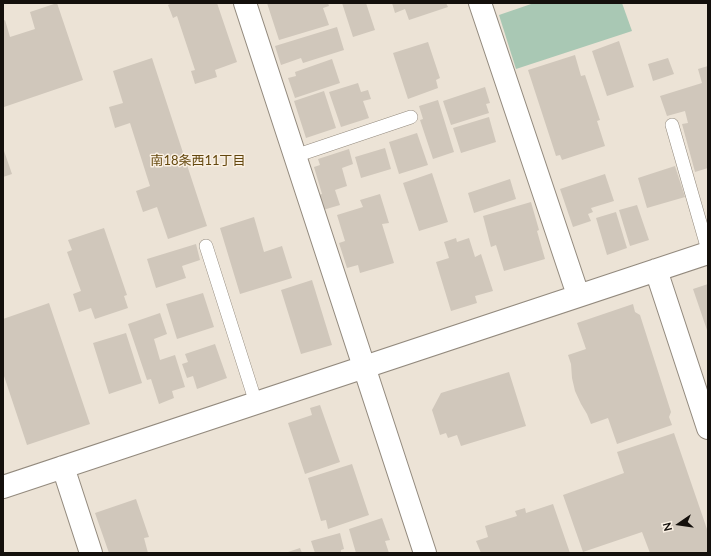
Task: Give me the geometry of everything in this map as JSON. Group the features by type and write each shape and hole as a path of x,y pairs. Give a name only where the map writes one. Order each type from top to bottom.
{"street":[{"path":"245,3 425,553"},
{"path":"480,3 578,295"},
{"path":"3,487 656,270 708,251"},
{"path":"656,270 708,428"},
{"path":"62,467 91,553"}],"lane":[{"path":"295,156 411,117"},
{"path":"672,125 708,251"},
{"path":"206,246 256,403"}],"green space":[{"path":"534,3 622,3 632,31 516,69 499,15"}],"building":[{"path":"57,3 83,80 4,107 3,21 5,20 10,37 35,29 30,12"},
{"path":"172,3 217,3 237,62 215,70 217,77 195,84 191,71 195,70 177,16 173,18 168,5"},
{"path":"267,3 328,3 329,6 323,8 329,25 279,40"},
{"path":"342,3 366,3 375,30 353,37"},
{"path":"392,3 446,3 448,7 409,20 405,9 395,13"},
{"path":"337,27 344,50 303,63 301,58 281,65 275,46"},
{"path":"619,41 634,87 607,96 592,51"},
{"path":"428,42 440,78 436,80 438,88 408,99 393,53"},
{"path":"575,55 581,76 585,75 600,120 597,121 605,146 562,160 560,155 556,156 528,70"},
{"path":"152,58 207,226 168,239 157,207 143,212 136,191 150,186 130,123 115,128 109,107 123,103 113,71"},
{"path":"668,58 674,74 653,81 648,64"},
{"path":"332,59 340,83 295,98 288,78 296,76 295,72"},
{"path":"708,66 708,168 695,172 682,124 688,123 685,111 667,116 660,96 702,83 698,69"},
{"path":"358,83 361,92 368,90 371,99 363,101 369,118 341,127 329,92"},
{"path":"485,87 490,103 486,104 489,113 451,125 443,101"},
{"path":"324,91 336,128 306,138 294,101"},
{"path":"438,100 454,152 433,159 420,120 423,119 419,106"},
{"path":"489,117 496,142 461,153 453,128"},
{"path":"417,133 428,165 399,174 389,142"},
{"path":"3,148 12,174 3,177"},
{"path":"385,148 391,169 361,178 355,157"},
{"path":"349,149 353,164 342,168 347,186 335,190 340,205 323,210 319,195 322,194 314,167 320,165 318,159"},
{"path":"675,166 685,197 647,208 638,178"},
{"path":"432,173 448,222 419,231 403,183"},
{"path":"605,174 614,201 591,208 593,212 588,214 591,221 573,227 560,189"},
{"path":"510,179 516,199 474,213 468,193"},
{"path":"380,194 389,223 382,224 394,263 360,273 358,265 347,268 339,243 345,241 337,215 363,207 360,200"},
{"path":"531,202 545,259 504,271 496,245 491,247 483,216"},
{"path":"637,205 649,240 630,246 619,210"},
{"path":"616,212 627,248 607,255 596,218"},
{"path":"254,217 264,252 282,246 292,278 240,294 220,228"},
{"path":"104,228 127,295 124,296 128,308 95,319 91,308 79,312 73,294 81,291 67,252 72,250 68,240"},
{"path":"456,238 457,242 469,238 475,257 481,254 493,291 475,296 477,303 451,311 436,262 449,258 444,242"},
{"path":"196,244 200,260 182,266 186,278 156,288 147,259"},
{"path":"312,280 332,345 301,354 281,290"},
{"path":"708,284 708,333 693,289"},
{"path":"203,293 214,327 177,339 166,304"},
{"path":"49,303 90,424 27,445 3,373 3,319"},
{"path":"633,304 635,312 640,315 671,412 669,417 672,425 617,444 608,418 591,424 575,391 571,364 568,355 586,349 577,323"},
{"path":"160,313 167,334 154,339 160,360 175,355 185,387 172,391 174,398 159,404 151,379 147,380 128,324"},
{"path":"126,333 142,383 109,394 93,343"},
{"path":"215,344 227,378 197,389 193,376 187,378 182,364 188,362 185,354"},
{"path":"509,372 526,426 461,446 457,435 448,438 446,433 440,435 432,410 441,393"},
{"path":"320,405 340,462 305,474 288,423 312,415 310,408"},
{"path":"674,433 708,532 708,553 650,553 642,532 583,552 563,495 624,473 617,452"},
{"path":"352,464 369,515 328,529 326,520 321,521 308,478"},
{"path":"136,499 149,537 144,538 148,553 109,553 95,513"},
{"path":"553,504 570,553 481,553 476,541 488,537 485,526 517,516 515,511 525,508 526,513"},
{"path":"382,518 390,540 385,541 389,553 356,553 349,529"},
{"path":"340,533 344,549 341,550 341,553 315,553 311,541"},
{"path":"300,548 302,553 285,553"}],"district":[{"name":"南18条西11丁目","path":"198,161"}]}
